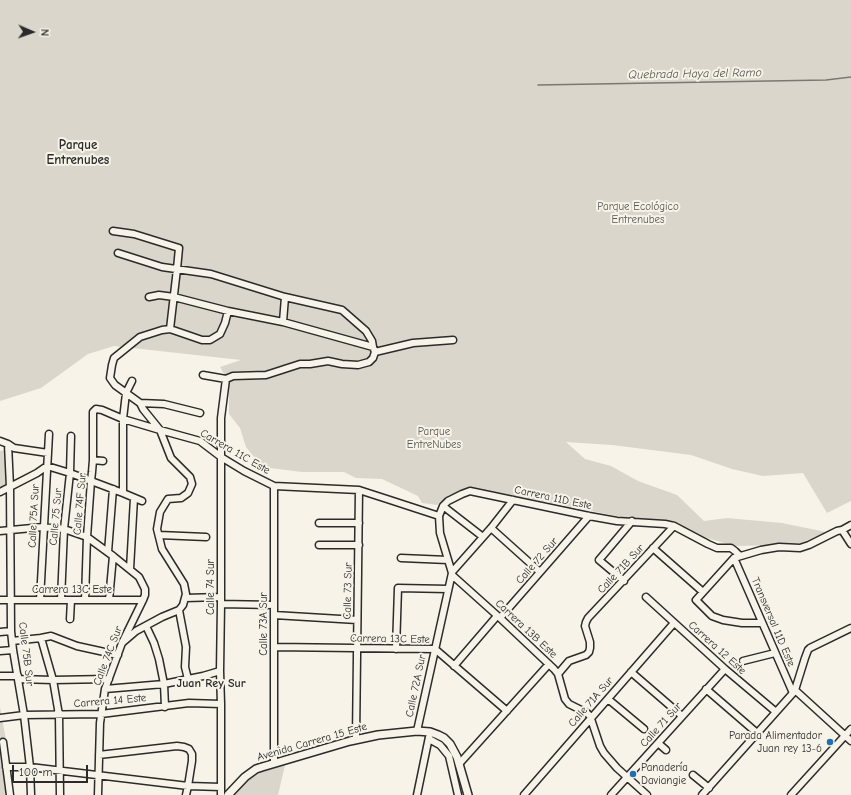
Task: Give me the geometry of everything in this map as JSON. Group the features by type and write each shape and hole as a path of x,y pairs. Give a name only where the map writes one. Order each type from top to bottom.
{"main road":[{"name":"Avenida Carrera 15 Este","path":"228,795 245,777 262,766 356,739 417,731 430,732 438,735 450,744 459,764 468,795"}],"street":[{"path":"113,231 134,234 178,248 170,328"},
{"path":"118,253 162,267 211,274 285,297 342,310 366,331 372,341 374,349 373,358 369,362 358,365 328,361 300,364 266,375 233,376 226,379 203,374"},
{"path":"149,297 159,295 174,297 228,311 283,322 374,349 413,343 453,340"},
{"path":"283,322 285,297"},
{"path":"122,643 136,631 179,610 183,605 186,594 184,584 162,549 157,529 160,512 168,499 181,498 188,493 192,484 190,477 171,458 160,430 140,403 115,385 110,378 114,358 140,337 170,328 202,340 210,340 220,334 228,311"},
{"name":"Calle 74 Sur","path":"221,795 221,418 226,379"},
{"path":"123,493 123,419 126,393 132,381"},
{"path":"140,403 164,404 200,413"},
{"name":"Carrera 11C Este","path":"94,410 102,410 123,419 200,441 221,457 244,471 274,486 359,490 438,516"},
{"name":"Calle 74F Sur","path":"85,600 87,537 93,460 92,423 94,410"},
{"name":"Calle 75A Sur","path":"40,600 49,434"},
{"name":"Calle 75 Sur","path":"61,600 64,529 70,473 71,436"},
{"path":"0,441 14,448 48,453"},
{"name":"Calle 75B Sur","path":"8,444 11,529 11,631 24,715 30,767 31,795"},
{"path":"93,460 102,461"},
{"path":"0,492 37,473 47,466 70,473 142,501"},
{"name":"Calle 73A Sur","path":"274,486 274,763"},
{"path":"109,600 113,489"},
{"name":"Calle 73 Sur","path":"356,739 359,490"},
{"name":"Carrera 11D Este","path":"443,506 448,501 470,491 610,520 666,524 674,526 717,548 731,548 735,551 737,557"},
{"path":"130,569 134,498"},
{"name":"Calle 72A Sur","path":"417,731 452,573 513,500"},
{"path":"452,573 440,533 438,516 443,506 483,537"},
{"name":"Calle 72 Sur","path":"454,666 589,516"},
{"path":"624,581 599,560 632,521"},
{"path":"319,522 359,523"},
{"path":"762,623 742,623 723,620 712,616 696,600 737,557 761,550 779,547 800,548 851,525"},
{"name":"Calle 71B Sur","path":"558,674 569,661 586,656 589,652 590,642 585,626 588,618 674,526"},
{"path":"0,531 43,527 64,529 87,537 139,577 145,588 143,600"},
{"path":"491,528 540,572"},
{"path":"842,530 851,544"},
{"path":"158,535 206,537"},
{"path":"319,545 359,545"},
{"path":"653,548 703,592"},
{"name":"Transversal 11D Este","path":"737,557 762,623 794,692"},
{"path":"401,558 448,560"},
{"name":"Carrera 13B Este","path":"452,573 549,664 558,674 565,699 569,704 588,713 591,718"},
{"path":"396,649 399,588 448,589"},
{"name":"Carrera 12 Este","path":"646,597 725,669 776,712"},
{"path":"185,598 274,605"},
{"name":"Carrera 13C Este","path":"0,600 143,600"},
{"path":"70,619 71,600"},
{"name":"Calle 74C Sur","path":"98,795 101,714 105,689 122,643 143,600"},
{"path":"179,610 186,647 185,667 188,679"},
{"path":"274,615 357,620"},
{"name":"Calle 71A Sur","path":"524,795 674,623"},
{"path":"146,626 154,643 159,659 164,684 165,707"},
{"path":"702,795 794,692 808,650 851,628"},
{"path":"0,632 11,631"},
{"path":"12,641 51,636 77,646 118,655"},
{"path":"41,638 53,680 59,715 60,795"},
{"name":"Carrera 13C Este","path":"274,647 435,649 507,711"},
{"path":"0,651 13,650"},
{"path":"743,660 775,652"},
{"path":"459,764 549,664"},
{"name":"Calle 71 Sur","path":"611,795 725,669"},
{"path":"105,689 164,684 220,672"},
{"path":"631,672 682,716"},
{"path":"0,676 53,680 109,679"},
{"path":"706,689 757,733"},
{"path":"794,692 851,741"},
{"path":"608,699 644,729"},
{"name":"Carrera 14 Este","path":"0,718 24,715 101,714 189,703 221,704"},
{"path":"591,718 600,746 604,753 617,768 647,795"},
{"path":"791,795 851,729"},
{"path":"417,795 430,732"},
{"path":"429,739 440,745 449,756 458,795"},
{"path":"3,742 10,795"},
{"path":"658,743 666,750"},
{"path":"99,755 177,746 189,749 192,754 192,762 186,795"},
{"path":"6,767 30,767 188,786 221,787"},
{"path":"693,775 709,788"}],"green space":[{"name":"Parque Ecológico Entrenubes","path":"0,0 851,0 851,501 827,513 803,473 763,476 732,469 691,455 612,445 566,442 585,459 611,466 638,481 677,495 704,521 727,518 782,523 826,532 801,543 735,546 700,536 672,523 632,519 483,490 466,489 449,495 437,505 422,503 418,496 382,479 356,478 344,472 302,472 262,467 246,447 240,428 229,414 229,382 220,367 241,360 114,346 88,354 41,388 0,401"},
{"path":"6,450 8,485 0,489 0,451"},
{"path":"0,707 6,740 1,740 8,795 0,795"},
{"path":"285,765 278,795 235,795 247,781 258,774 271,768"}],"waterway":[{"name":"Quebrada Haya del Ramo","path":"538,85 826,80 851,77"}],"place":[{"name":"Parada Alimentador Juan rey 13-6","path":"830,742"},
{"name":"Panadería Daviangie","path":"633,774"}],"district":[{"name":"Parque Entrenubes","path":"78,152"},
{"name":"Juan Rey Sur","path":"211,684"}],"park label":[{"name":"Parque EntreNubes","path":"434,438"}]}
